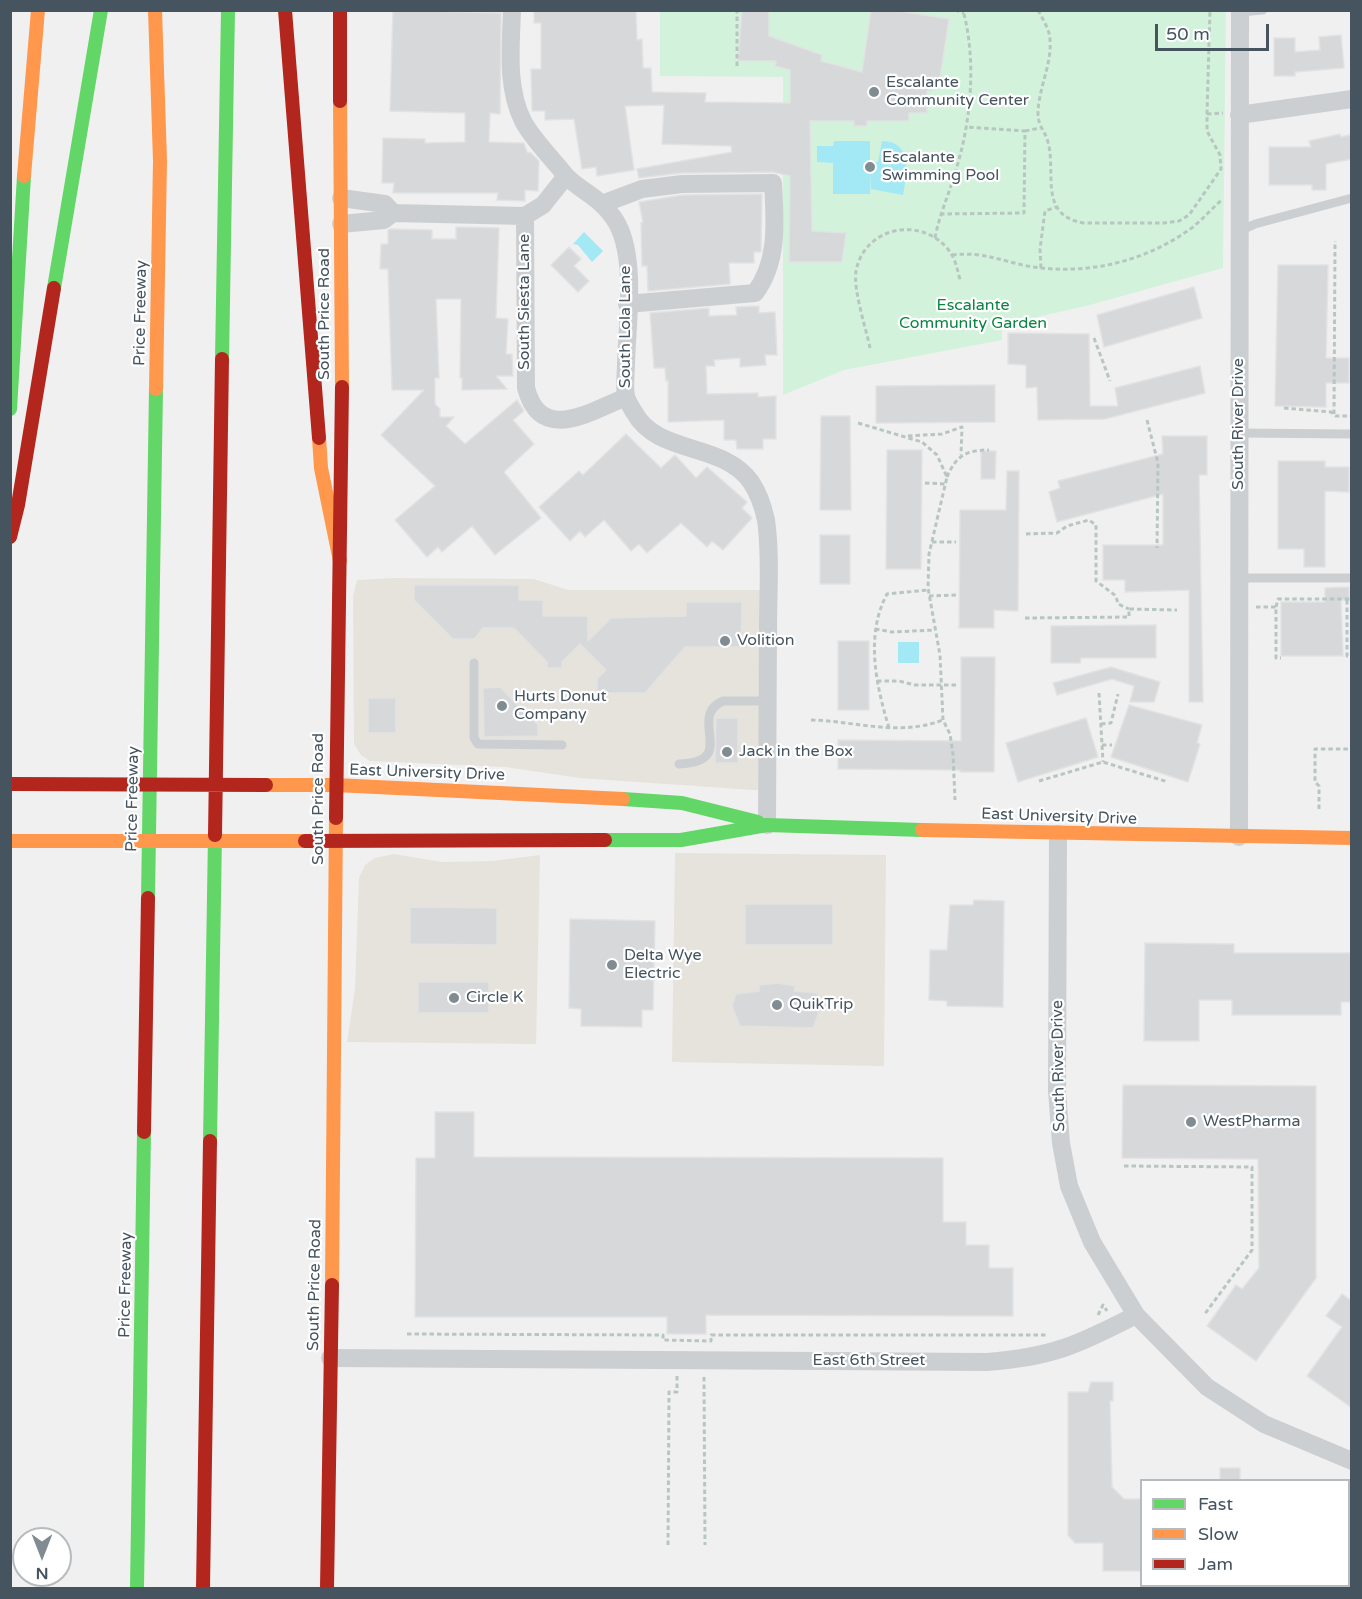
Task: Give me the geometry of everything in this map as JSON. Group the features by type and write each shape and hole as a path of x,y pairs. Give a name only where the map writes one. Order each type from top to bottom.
{"main road":[{"path":"10,409 18,156 38,10"},
{"path":"10,537 18,505 101,10"},
{"name":"Price Freeway","path":"136,1588 160,161 155,10"},
{"path":"202,1588 228,10"},
{"path":"285,10 321,468 340,561"},
{"name":"South Price Road","path":"327,1588 336,1042 335,785 340,561 342,198 340,10"},
{"name":"East University Drive","path":"10,784 335,785 682,803 767,825"},
{"path":"673,819 679,813 682,803"},
{"name":"East University Drive","path":"10,841 681,840 767,825 1058,834 1352,838"},
{"path":"538,841 578,826 600,826"}],"street":[{"path":"512,10 510,67 514,97 523,122 566,176"},
{"name":"South River Drive","path":"1239,837 1240,231 1234,114 1240,11"},
{"path":"1234,114 1352,99"},
{"name":"South Lola Lane","path":"566,176 574,184 589,191 602,204 624,235 627,304 626,397 636,417 649,431 666,440 706,451 733,464 750,481 761,499 766,523 767,555 767,825"},
{"name":"South Siesta Lane","path":"566,176 543,205 525,216 526,388 534,411 543,417 561,420 626,397"},
{"path":"602,204 642,189 682,184 773,183 775,241 765,280 755,293 627,304"},
{"path":"342,198 385,204 393,213"},
{"path":"342,224 384,220 393,213 525,216"},
{"name":"South River Drive","path":"1058,834 1057,1091 1061,1143 1069,1186 1092,1242 1136,1315"},
{"path":"1136,1315 1200,1380 1234,1406 1264,1424 1352,1461"},
{"name":"East 6th Street","path":"330,1358 987,1362 1028,1359 1056,1353 1092,1339 1136,1315"}],"lane":[{"path":"1240,11 1263,10"},
{"path":"1240,231 1255,224 1352,198"},
{"path":"1239,433 1352,434"},
{"path":"1239,578 1352,578"},
{"path":"474,663 474,738 478,744 562,745"},
{"path":"679,764 702,762 708,756 710,749 709,717 716,704 723,701 768,701"}],"path":[{"path":"737,10 737,66"},
{"path":"935,237 940,214 955,174 966,126 970,85 969,28 964,12 955,10"},
{"path":"1038,10 1050,41 1038,114 1040,128 1047,139 1050,185 1056,207 1073,222 1084,223 1179,221 1189,215 1221,169 1220,155 1207,131 1210,10"},
{"path":"1206,114 1234,114"},
{"path":"966,126 1025,131 1040,128"},
{"path":"940,214 1024,213 1025,131"},
{"path":"952,255 985,254 1041,268 1085,269 1108,266 1151,252 1194,226 1222,199 1228,199"},
{"path":"1041,268 1040,249 1046,211 1056,207"},
{"path":"870,348 856,272 862,255 881,235 894,231 917,230 935,237 952,255 960,280"},
{"path":"1334,414 1335,241"},
{"path":"1094,338 1110,381"},
{"path":"1284,408 1331,411 1334,414 1352,416"},
{"path":"1147,420 1158,463 1157,548"},
{"path":"858,423 906,436 932,448 948,477"},
{"path":"906,436 942,434 962,427 961,455"},
{"path":"955,800 953,754 950,734 943,720 935,630 928,596 932,542 954,461 961,455 989,450"},
{"path":"925,483 946,484"},
{"path":"1026,534 1057,533 1067,526 1089,520 1096,525 1096,581 1116,596 1118,604 1129,609 1177,610"},
{"path":"932,542 956,542"},
{"path":"889,728 877,681 875,629 880,608 887,594 928,590"},
{"path":"928,596 957,595"},
{"path":"1281,658 1275,658 1275,607 1278,600 1349,599 1346,645 1347,656 1352,656"},
{"path":"1254,607 1275,607"},
{"path":"1025,618 1129,617 1129,609"},
{"path":"875,629 892,632 935,630"},
{"path":"877,681 959,685"},
{"path":"1098,693 1103,762"},
{"path":"1101,724 1111,723 1118,694"},
{"path":"811,720 889,728 930,725 943,720"},
{"path":"1102,745 1112,745"},
{"path":"1319,809 1319,786 1315,782 1315,749 1352,749"},
{"path":"1039,781 1103,762 1168,782"},
{"path":"1124,1166 1252,1167 1252,1250 1204,1315"},
{"path":"1092,1317 1100,1314 1103,1305 1114,1326"},
{"path":"407,1334 663,1335 663,1340 711,1341 711,1335 1044,1335 1052,1333"},
{"path":"668,1545 669,1392 677,1392 677,1371 687,1371"},
{"path":"695,1377 705,1377 705,1545"}],"shaded area":[{"path":"534,579 568,590 768,590 767,791 580,778 505,767 370,761 361,755 354,744 353,596 357,580"},
{"path":"675,853 886,855 884,1066 672,1062"},
{"path":"394,854 442,862 493,861 540,855 536,1044 347,1042 355,989 359,878 365,865 375,858"}],"green space":[{"name":"Escalante Community Garden","path":"660,11 1226,11 1223,268 1086,306 1002,325 1002,340 844,370 783,395 783,77 660,76"}],"water":[{"name":"Escalante Swimming Pool","path":"834,141 870,141 870,163 878,162 882,141 892,142 899,146 906,160 903,195 871,189 871,171 870,194 833,194 833,163 817,162 817,146 833,146"},
{"path":"584,232 603,251 592,262 578,245 573,244"},
{"path":"898,642 919,642 919,663 898,663"}],"building":[{"path":"393,10 501,13 500,114 490,113 489,142 524,143 527,152 539,161 538,191 525,190 525,201 497,200 498,193 393,193 394,183 382,183 383,138 425,139 425,143 465,142 465,113 390,111"},
{"path":"636,10 637,40 642,39 643,68 651,68 652,92 706,93 705,102 790,103 790,70 775,66 776,61 738,61 742,10 769,10 769,36 822,55 821,61 862,72 871,10 893,10 949,19 940,78 932,77 932,91 927,91 927,113 909,113 909,121 867,121 867,126 854,126 854,121 810,121 812,231 846,233 842,262 789,262 790,176 773,172 682,173 639,178 637,169 732,152 731,146 662,144 664,105 625,106 634,170 597,176 596,167 582,169 574,119 545,120 545,111 532,111 531,69 541,69 541,23 534,23 534,11"},
{"path":"1341,35 1344,68 1295,72 1295,76 1274,76 1274,38 1295,38 1295,52 1320,50 1319,37"},
{"path":"1340,134 1341,137 1352,134 1352,159 1326,164 1326,190 1312,190 1312,185 1269,185 1269,147 1311,147 1309,141"},
{"path":"762,194 761,252 754,252 754,263 729,263 730,284 648,291 647,266 642,266 641,223 643,222 639,202 683,195"},
{"path":"456,227 499,228 496,318 508,319 506,354 512,354 513,376 496,376 507,389 462,390 462,378 460,378 461,299 436,299 439,378 435,378 435,404 440,409 440,417 454,417 446,426 465,444 517,400 524,411 513,420 534,444 504,472 541,518 495,555 472,526 442,552 438,547 427,557 395,520 435,486 381,435 424,390 392,390 388,269 380,269 381,244 388,244 388,230 391,229 432,230 432,239 456,239"},
{"path":"569,247 581,259 574,266 589,281 578,292 551,265"},
{"path":"1278,265 1328,265 1326,358 1349,358 1349,383 1326,383 1326,407 1275,406"},
{"path":"1194,287 1202,318 1104,347 1097,315"},
{"path":"759,306 759,313 775,312 777,355 765,355 766,365 740,367 740,358 714,360 715,366 706,366 707,394 758,393 758,397 776,396 776,439 763,439 763,449 737,449 736,440 724,440 724,420 668,422 668,380 666,381 665,368 654,368 650,313 709,308 709,316 737,315 736,307"},
{"path":"1008,333 1089,334 1090,406 1118,406 1115,388 1200,366 1205,393 1105,419 1038,420 1037,387 1026,388 1026,365 1008,364"},
{"path":"995,385 995,422 876,423 876,386"},
{"path":"821,416 850,416 851,510 820,510"},
{"path":"626,434 661,468 675,455 696,478 707,467 747,502 742,508 752,518 723,550 712,541 707,547 681,523 647,553 639,544 631,551 604,520 585,537 580,531 570,541 539,507 579,471 583,475"},
{"path":"1162,436 1207,436 1207,475 1199,475 1203,702 1189,702 1189,590 1125,592 1125,580 1103,580 1103,545 1163,545 1163,494 1057,522 1049,492 1060,488 1058,481 1163,454"},
{"path":"887,450 922,450 921,569 886,569"},
{"path":"981,451 996,451 995,479 981,479"},
{"path":"1278,461 1325,461 1325,467 1349,467 1349,492 1325,491 1325,567 1304,567 1304,549 1278,549"},
{"path":"1007,471 1019,471 1018,611 994,610 994,628 959,628 960,510 1006,510"},
{"path":"820,535 850,535 850,584 820,584"},
{"path":"414,585 519,585 519,600 543,600 543,616 588,616 588,641 611,618 686,616 686,602 742,602 741,647 685,647 645,693 597,693 597,679 606,670 580,644 562,662 562,668 547,668 547,662 514,628 483,628 474,639 453,639 414,600"},
{"path":"1349,587 1349,600 1341,600 1343,656 1281,656 1281,602 1325,602 1325,588"},
{"path":"1156,625 1156,658 1081,658 1080,663 1051,663 1051,626"},
{"path":"838,641 869,641 869,710 838,710"},
{"path":"961,657 995,657 994,772 838,769 838,740 961,741"},
{"path":"1111,667 1160,682 1154,702 1130,702 1134,686 1112,679 1057,695 1053,683"},
{"name":"Hurts Donut Company","path":"500,687 538,725 538,736 484,737 483,688"},
{"path":"368,698 396,698 396,733 368,733"},
{"path":"1129,705 1202,725 1197,743 1200,744 1188,782 1111,757"},
{"name":"Jack in the Box","path":"716,718 738,718 738,763 715,763"},
{"path":"1086,718 1098,757 1018,782 1006,743"},
{"path":"974,900 1004,901 1003,1007 947,1006 947,1001 929,1000 930,950 947,950 950,905 973,905"},
{"path":"745,904 833,904 833,945 745,945"},
{"name":"Circle K","path":"410,907 497,908 497,945 410,944"},
{"name":"Delta Wye Electric","path":"570,919 655,921 653,1010 642,1010 642,1027 581,1026 581,1009 569,1008"},
{"path":"1145,943 1234,944 1234,953 1352,953 1352,1002 1341,1002 1341,1015 1232,1015 1232,1000 1199,1000 1199,1041 1144,1041"},
{"name":"Circle K","path":"418,982 489,982 489,1013 418,1013"},
{"name":"QuikTrip","path":"778,983 795,986 794,991 817,993 821,1007 813,1028 740,1026 732,1006 736,994 759,991 759,985"},
{"path":"1123,1085 1316,1086 1316,1278 1256,1361 1207,1326 1236,1285 1242,1289 1259,1268 1258,1159 1122,1158"},
{"path":"435,1112 474,1112 474,1157 943,1158 943,1222 966,1222 966,1245 989,1245 989,1268 1013,1268 1013,1316 706,1315 706,1334 667,1334 667,1317 415,1317 416,1158 435,1158"},
{"path":"1342,1294 1352,1301 1352,1408 1307,1376 1342,1327 1326,1316"},
{"path":"1091,1382 1113,1382 1113,1401 1110,1401 1112,1487 1124,1499 1140,1499 1140,1571 1103,1571 1103,1543 1075,1543 1068,1535 1068,1392 1088,1392"},
{"path":"1220,1468 1240,1468 1240,1479 1220,1479"}],"traffic: fast":[{"path":"54,288 101,10"},
{"path":"222,359 228,10"},
{"path":"10,409 24,176"},
{"path":"148,898 156,389"},
{"path":"623,799 682,803 758,822"},
{"path":"605,840 681,840 767,825 922,830"},
{"path":"210,1141 215,835"},
{"path":"137,1588 144,1132"}],"traffic: slow":[{"path":"24,176 38,10"},
{"path":"155,10 160,161 156,389"},
{"path":"340,101 342,387"},
{"path":"319,438 321,468 340,561"},
{"path":"266,785 335,785 623,799"},
{"path":"332,1285 336,818"},
{"path":"922,830 1352,838"},
{"path":"10,841 305,841"}],"traffic: jam":[{"path":"285,10 319,438"},
{"path":"340,10 340,101"},
{"path":"10,537 18,505 54,288"},
{"path":"215,835 222,359"},
{"path":"336,818 342,387"},
{"path":"10,784 266,785"},
{"path":"305,841 605,840"},
{"path":"144,1132 148,898"},
{"path":"203,1588 210,1141"},
{"path":"327,1588 332,1285"}],"place":[{"name":"Escalante Community Center","path":"874,92"},
{"name":"Escalante Swimming Pool","path":"870,167"},
{"name":"Volition","path":"725,641"},
{"name":"Hurts Donut Company","path":"502,706"},
{"name":"Jack in the Box","path":"727,752"},
{"name":"Delta Wye Electric","path":"612,965"},
{"name":"Circle K","path":"454,998"},
{"name":"QuikTrip","path":"777,1005"},
{"name":"WestPharma","path":"1191,1122"}]}
